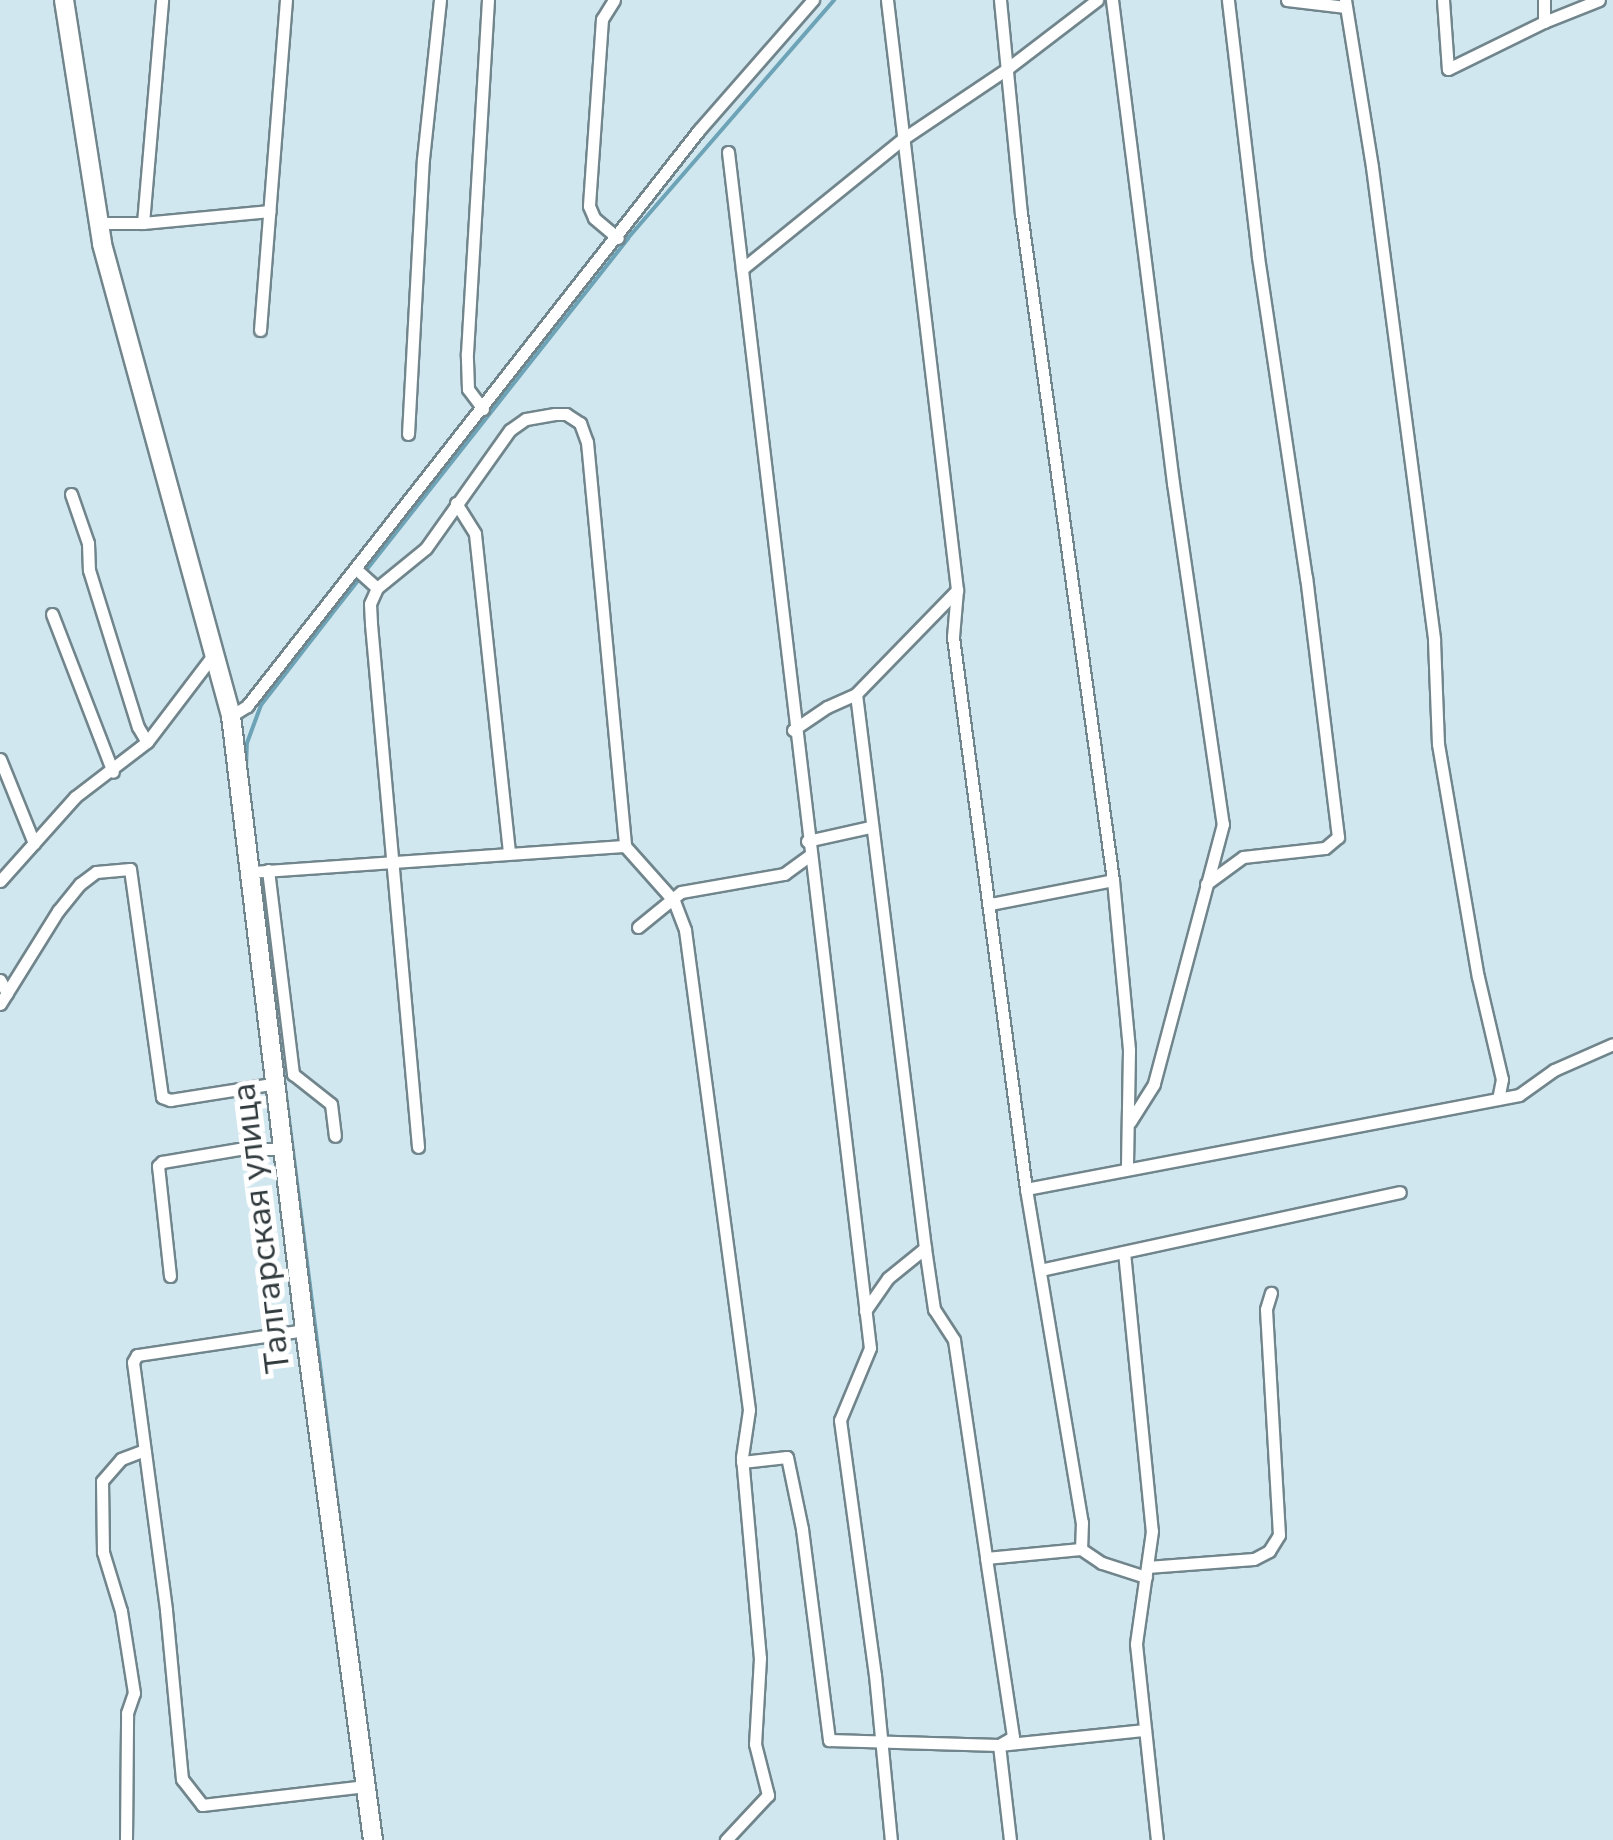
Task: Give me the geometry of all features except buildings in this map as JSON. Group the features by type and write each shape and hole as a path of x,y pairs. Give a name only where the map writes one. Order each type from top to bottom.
{"street":[{"name":"Талгарская улица","path":"64,0 100,223 148,421 217,651 259,871 305,1330 373,1840"},
{"path":"144,222 162,0"},
{"path":"260,330 286,0"},
{"path":"408,434 423,159 440,0"},
{"path":"483,409 468,389 467,354 488,0"},
{"path":"614,0 602,19 590,206 594,218 618,238"},
{"path":"231,716 248,706 360,572 700,130 813,0"},
{"path":"887,0 958,590 953,637 1026,1189 1082,1522 1081,1550"},
{"path":"1000,0 1021,213 1114,880 1129,1050 1127,1169"},
{"path":"742,269 904,138 1008,68 1097,0"},
{"path":"1112,0 1173,483 1223,824 1203,887 1154,1084 1128,1124"},
{"path":"1203,887 1243,856 1325,848 1338,837 1306,578 1258,256 1228,0"},
{"path":"1287,0 1346,3 1372,167 1434,640 1438,744 1478,976 1502,1079 1498,1100"},
{"path":"1444,0 1448,69 1599,0"},
{"path":"1544,0 1544,22"},
{"path":"728,152 870,1348 840,1420 891,1840"},
{"path":"100,223 270,211"},
{"path":"418,1147 370,604 377,588 426,548 510,430 526,419 566,414 580,423 586,442 612,678 625,846 674,901 685,930 749,1410 742,1462 760,1658 755,1744 768,1795 726,1840"},
{"path":"71,494 88,543 89,570 138,727 147,742"},
{"path":"456,503 475,534 510,852"},
{"path":"360,572 377,588"},
{"path":"794,730 826,707 856,694 958,590"},
{"path":"52,614 113,772"},
{"path":"0,881 75,796 113,772 147,742 217,651"},
{"path":"856,694 934,1309 954,1340 1013,1737 999,1745"},
{"path":"0,759 34,844"},
{"path":"808,840 870,827"},
{"path":"335,1136 331,1104 293,1074 259,871 625,846"},
{"path":"638,928 681,892 784,874 810,856"},
{"path":"4,999 58,911 80,884 96,872 130,869 162,1097 170,1100 278,1083"},
{"path":"990,904 1114,880"},
{"path":"0,980 4,999"},
{"path":"1026,1189 1519,1095 1554,1070 1613,1044"},
{"path":"170,1276 158,1166 162,1162 239,1149 286,1149"},
{"path":"1040,1270 1400,1192"},
{"path":"865,1311 888,1278 925,1248"},
{"path":"1124,1252 1152,1531 1136,1644 1157,1840"},
{"path":"986,1558 1081,1550 1102,1563 1146,1572 1254,1559 1270,1551 1280,1535 1266,1309 1271,1293"},
{"path":"305,1330 137,1354 133,1362 166,1610 182,1778 202,1805 366,1786"},
{"path":"126,1840 127,1713 134,1693 121,1612 103,1552 102,1481 121,1460 144,1450"},
{"path":"742,1462 787,1457 802,1528 829,1740 999,1745 1145,1730"},
{"path":"999,1745 1010,1840"}],"waterway":[{"path":"246,769 247,743 261,705 628,238 834,0"},
{"path":"278,1032 345,1563"}]}
